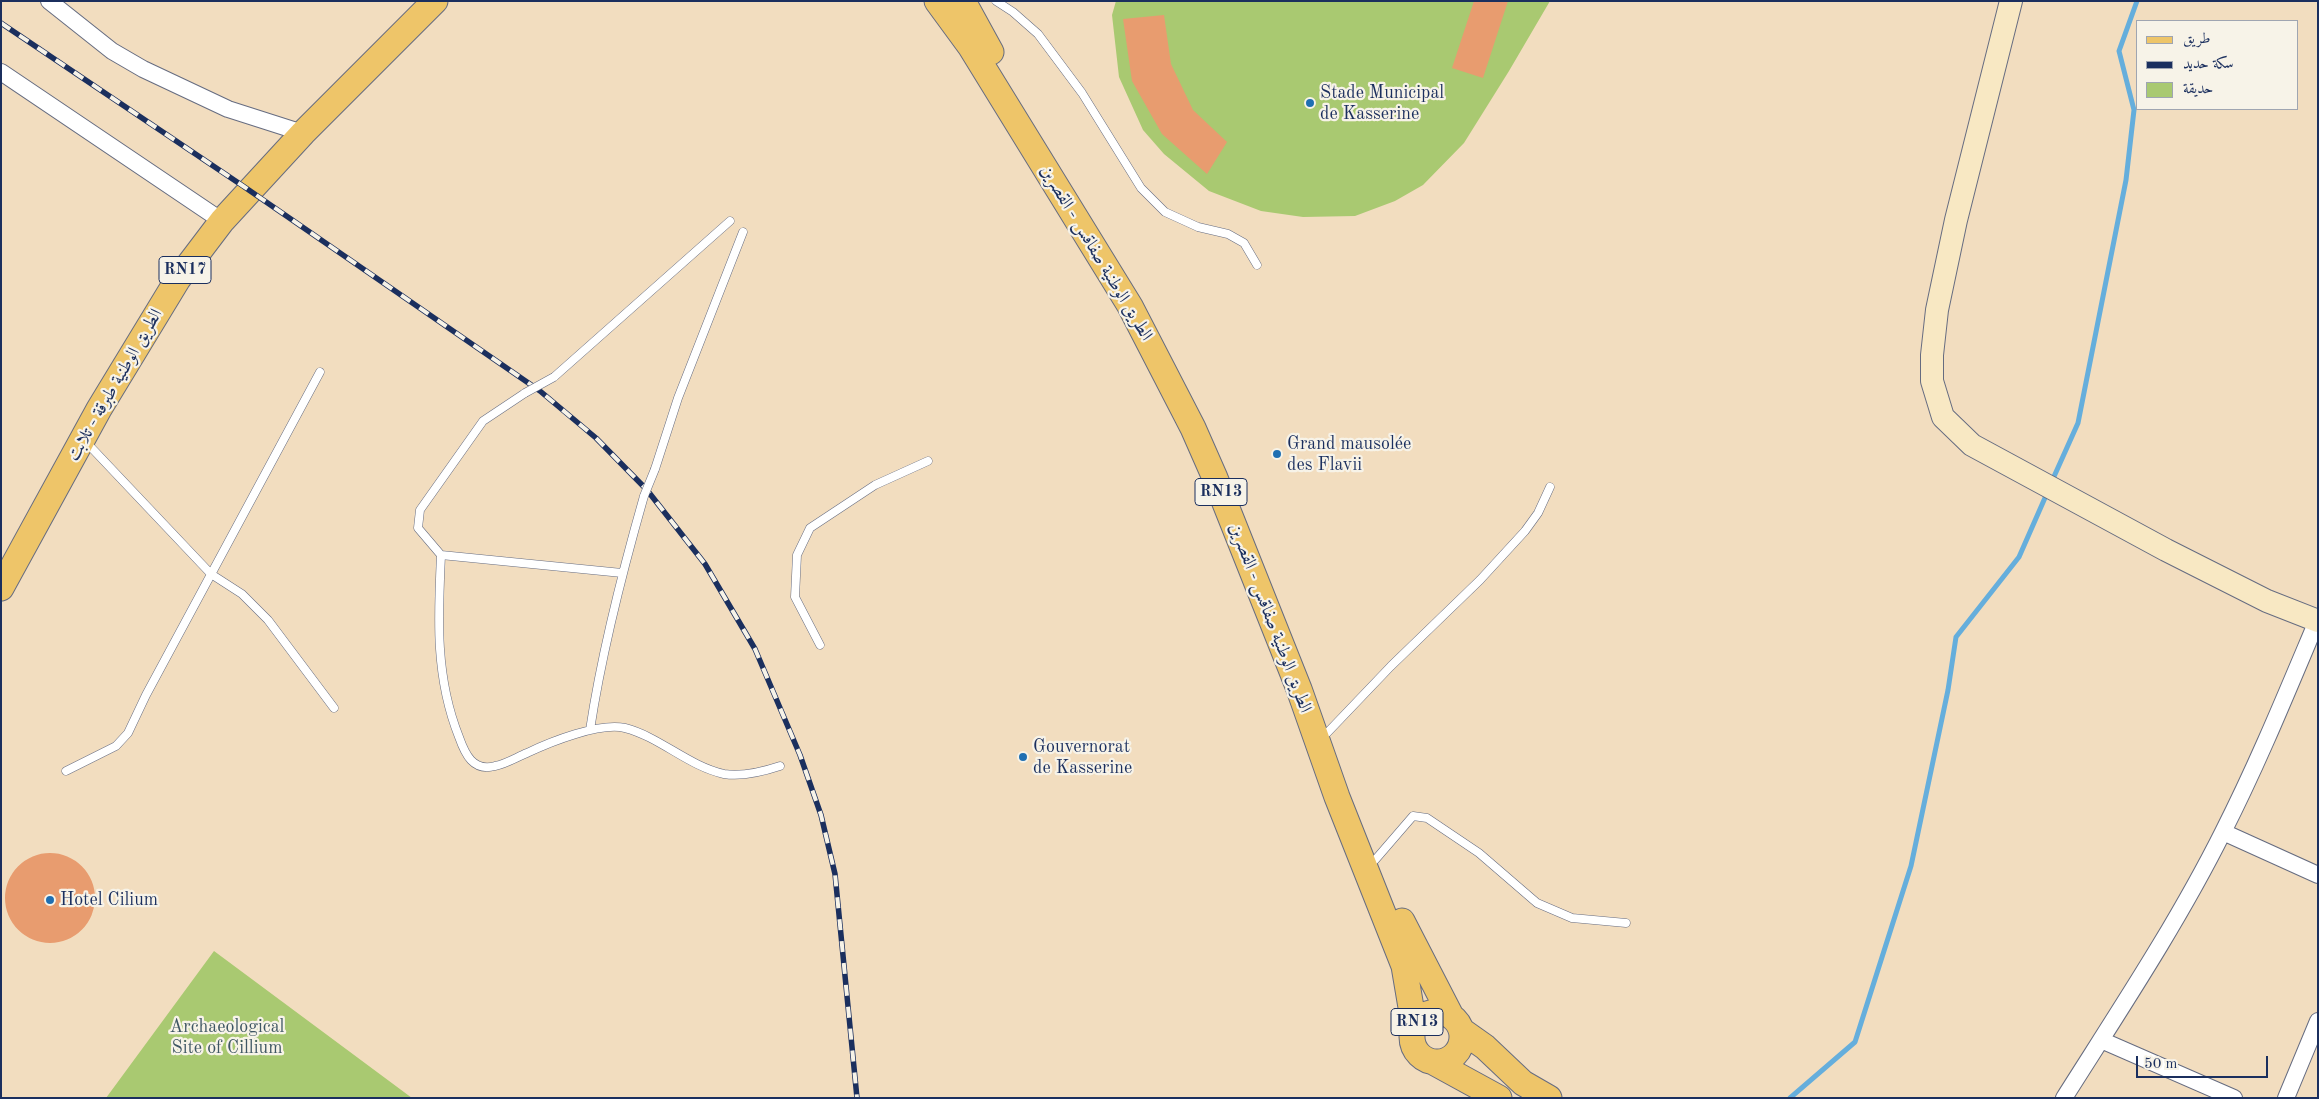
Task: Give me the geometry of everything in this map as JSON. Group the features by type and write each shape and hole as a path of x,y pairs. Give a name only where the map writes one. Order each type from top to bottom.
{"main road":[{"name":"الطريق الوطنية طبرقة - تلابت","path":"1,588 83,438 178,279 222,221 303,133 434,1"},
{"name":"الطريق الوطنية صفاقس - القصرين","path":"937,1 970,46 1130,306 1193,428 1215,478 1295,679 1337,797 1404,966 1414,1025"},
{"name":"الطريق الوطنية صفاقس - القصرين","path":"963,1 984,41 1153,318 1232,474 1288,623 1351,804 1394,905 1456,1023 1523,1083 1549,1098"},
{"name":"RN13","path":"1435,1063 1451,1059 1457,1053 1463,1038 1456,1023 1435,1012 1419,1018 1414,1025 1411,1033 1414,1050 1420,1056 1499,1098"}],"street":[{"path":"49,1 112,51 142,69 228,109 303,133"},
{"path":"2011,1 1946,264 1932,355 1932,381 1943,417 1972,445 2267,602 2317,621 2279,712 2223,832 2176,918 2064,1098"},
{"path":"1,72 222,221"},
{"path":"2223,832 2318,875"},
{"path":"2286,1098 2317,1027"},
{"path":"2100,1040 2234,1098"}],"lane":[{"path":"996,1 1013,12 1038,34 1082,93 1141,188 1165,212 1198,227 1228,234 1244,243 1257,265"},
{"path":"730,220 554,377 525,393 483,421 420,510 418,528 441,555 438,616 443,686 455,727 467,758 480,766 495,767 530,751 590,730 623,728 654,740 701,765 725,774 755,774 780,766"},
{"path":"590,730 597,687 622,573 644,496 655,469 678,398 743,232"},
{"path":"66,771 116,746 128,733 146,695 320,372"},
{"path":"83,438 211,574 242,594 268,620 334,708"},
{"path":"820,645 795,597 797,555 810,528 875,486 928,461"},
{"path":"1327,734 1392,666 1480,580 1525,531 1538,513 1550,487"},
{"path":"441,555 622,573"},
{"path":"1375,860 1412,816 1427,818 1479,853 1537,903 1572,918 1626,923"}],"green space":[{"name":"Stade Municipal de Kasserine","path":"1116,1 1550,1 1464,143 1423,185 1395,201 1355,216 1303,217 1261,211 1209,191 1164,154 1143,130 1119,77 1112,15"},
{"name":"Archaeological Site of Cillium","path":"214,951 412,1098 106,1098"}],"building":[{"path":"1474,1 1508,1 1483,78 1452,68"},
{"path":"1164,15 1171,64 1193,110 1227,142 1207,174 1162,134 1132,81 1123,19"},
{"name":"Hotel Cilium","path":"50,853 67,856 82,866 92,881 95,898 92,915 82,930 67,940 50,943 33,940 18,930 8,915 5,898 8,881 18,866 33,856"}],"waterway":[{"path":"2052,481 2078,423 2126,180 2134,110 2119,51 2137,1"},
{"path":"1790,1098 1855,1042 1911,866 1948,690 1956,637 2019,557 2048,491"}],"railway":[{"path":"1,23 243,186 540,391 596,438 647,490 705,564 755,649 800,755 821,815 835,874 857,1098"}],"place":[{"name":"Stade Municipal de Kasserine","path":"1310,103"},
{"name":"Grand mausolée des Flavii","path":"1277,454"},
{"name":"Gouvernorat de Kasserine","path":"1023,757"},
{"name":"Hotel Cilium","path":"50,900"}]}
